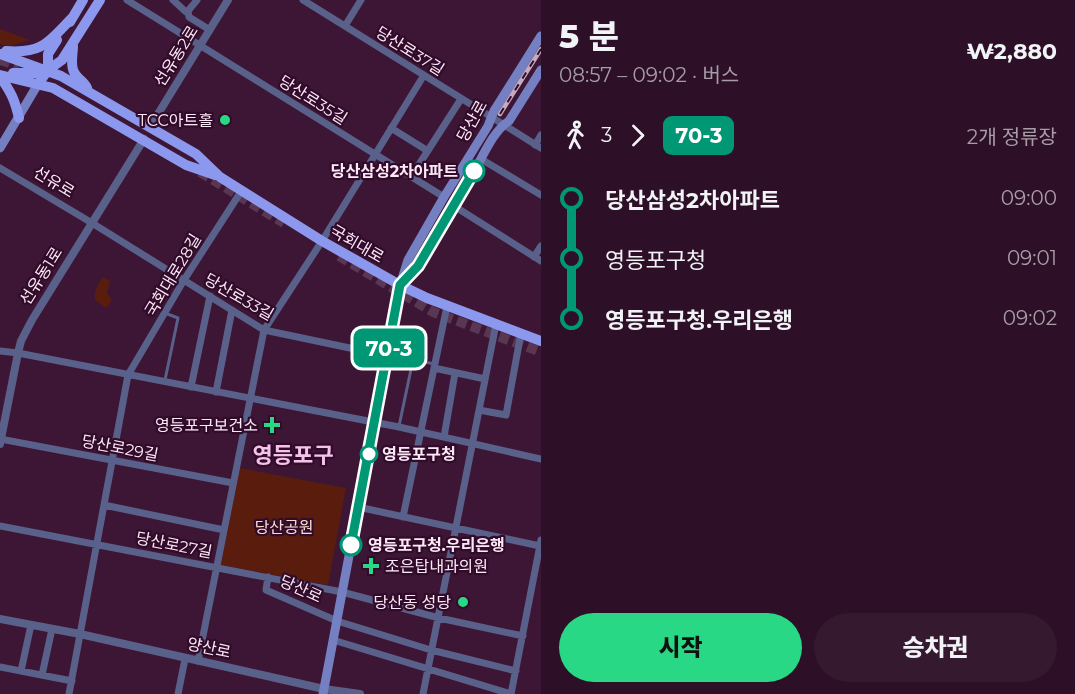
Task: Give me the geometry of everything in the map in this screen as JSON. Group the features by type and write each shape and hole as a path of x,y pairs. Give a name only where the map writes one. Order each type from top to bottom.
{"main road":[{"path":"48,70 48,54 83,0"},
{"path":"0,148 38,84 48,70 62,60 100,0"},
{"path":"0,53 18,52 48,44 73,17"},
{"name":"당산로","path":"323,691 400,285 408,260 444,197 474,151 494,111 541,36"},
{"path":"73,43 73,70 85,83 88,91"},
{"name":"국회대로","path":"0,53 48,70 88,91 196,154 220,177"},
{"path":"0,75 29,74 48,70"},
{"name":"당산로","path":"400,285 418,266 503,125 510,121 541,70"},
{"path":"0,75 15,99 19,118"},
{"name":"국회대로","path":"0,75 54,88 186,165 220,177 322,241 400,285 447,306 541,341"},
{"path":"70,96 67,93 68,87 76,85"},
{"path":"474,151 480,146 482,148 480,162"}],"street":[{"name":"당산로35길","path":"127,0 444,197"},
{"path":"173,0 186,12 188,11"},
{"path":"197,0 188,11 189,17 210,30"},
{"name":"선유동2로","path":"150,127 228,0"},
{"name":"당산로37길","path":"303,0 538,146"},
{"path":"345,26 361,0"},
{"path":"198,662 264,330 322,241 424,75"},
{"path":"411,177 461,99"},
{"path":"391,128 428,151"},
{"path":"538,146 541,135"},
{"name":"선유동1로","path":"0,441 21,341 144,139"},
{"name":"당산로","path":"480,162 541,195"},
{"name":"선유로","path":"0,168 92,223"},
{"name":"국회대로28길","path":"128,375 184,280 242,190"},
{"path":"454,206 538,259 541,246"},
{"name":"당산로33길","path":"92,223 264,330 388,356"},
{"path":"191,387 210,296"},
{"path":"403,517 447,306"},
{"path":"216,392 232,310"},
{"path":"423,694 496,324"},
{"path":"479,410 506,415 521,333"},
{"path":"0,351 421,432 541,459"},
{"path":"435,366 485,379"},
{"path":"444,437 455,373"},
{"path":"69,694 128,375"},
{"name":"당산로29길","path":"0,441 233,483"},
{"path":"104,505 224,530"},
{"path":"333,640 511,694 541,543 358,507"},
{"name":"당산로27길","path":"0,526 342,592 439,618 523,636"},
{"name":"당산로","path":"268,577 266,590 337,621"},
{"name":"양산로","path":"0,619 80,634 323,691 360,694"},
{"path":"337,621 431,650 516,671"},
{"path":"21,671 31,625"},
{"path":"42,675 52,629"},
{"path":"178,694 185,659"},
{"path":"0,667 72,681"}],"lane":[{"path":"164,382 178,318 165,313"},
{"path":"399,428 413,360 435,366"}],"green space":[{"path":"0,29 30,40 9,46 0,44"},
{"path":"103,277 110,281 107,293 112,300 106,308 95,300 96,290"},
{"name":"당산공원","path":"240,468 346,488 328,585 221,565"}],"tunnel":[{"path":"0,60 19,66"},
{"path":"200,172 284,223"},
{"path":"339,256 433,312 541,352"}],"railway":[{"path":"500,114 541,49"}],"bus line":[{"name":"70-3","path":"351,545 400,285 418,266 474,171"}],"place":[{"name":"TCC아트홀","path":"225,120"},
{"name":"당산삼성2차아파트","path":"474,171"},
{"name":"영등포구보건소","path":"272,425"},
{"name":"영등포구청","path":"369,454"},
{"name":"영등포구청.우리은행","path":"351,545"},
{"name":"조은탑내과의원","path":"371,566"},
{"name":"당산동 성당","path":"463,602"}],"district":[{"name":"영등포구","path":"293,455"}]}
